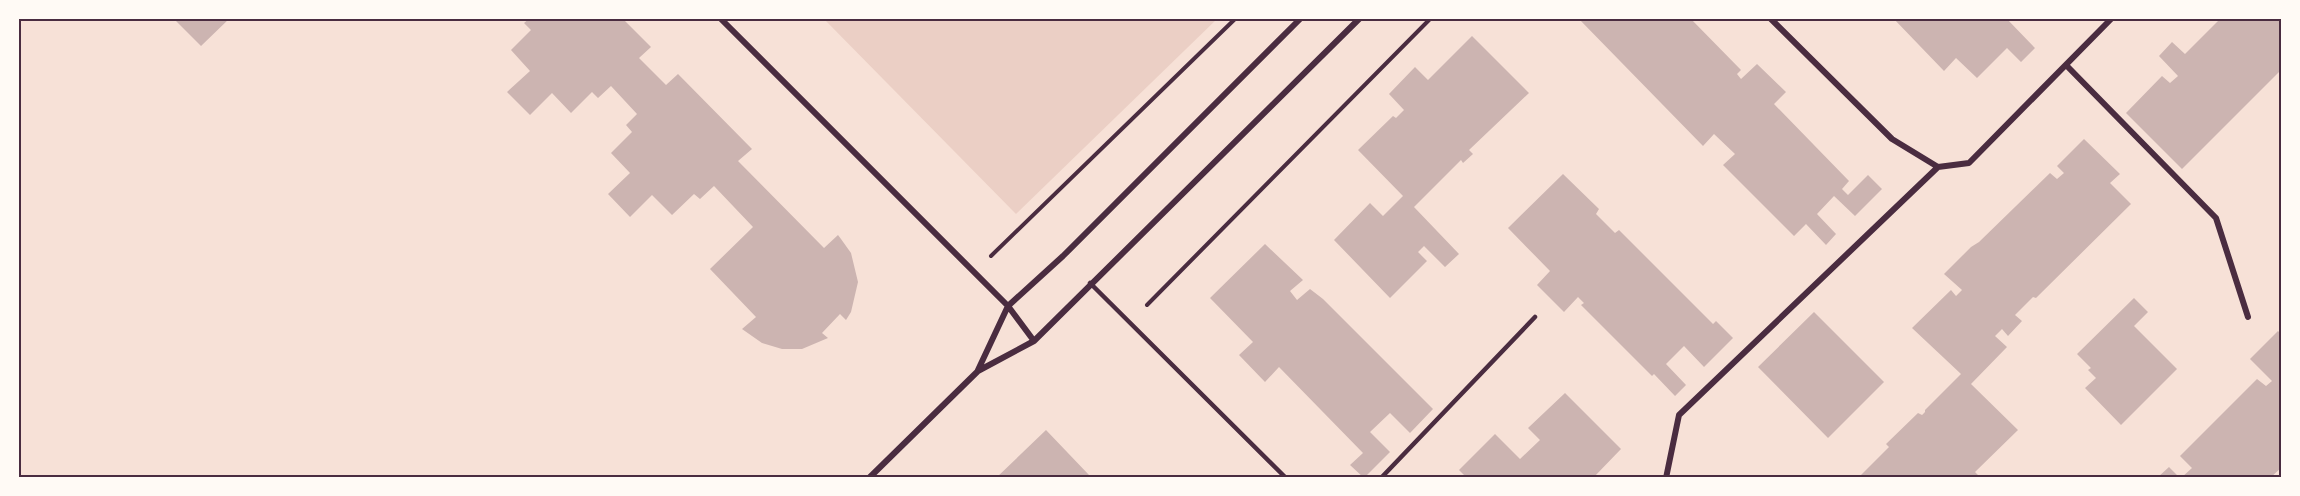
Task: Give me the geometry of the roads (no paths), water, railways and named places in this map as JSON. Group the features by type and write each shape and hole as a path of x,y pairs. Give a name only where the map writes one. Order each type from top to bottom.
{"street":[{"path":"720,18 1008,306 1034,341"},
{"path":"978,371 1008,306 1063,256 1301,18"},
{"path":"869,478 978,371 1034,341 1360,18"},
{"path":"1770,18 1892,139 1938,167"},
{"path":"1666,478 1679,415 1938,167 1969,163 2112,18"},
{"path":"2066,65 2216,218 2248,316"}],"lane":[{"path":"1090,283 1286,478"},
{"path":"1381,478 1534,317"}]}
